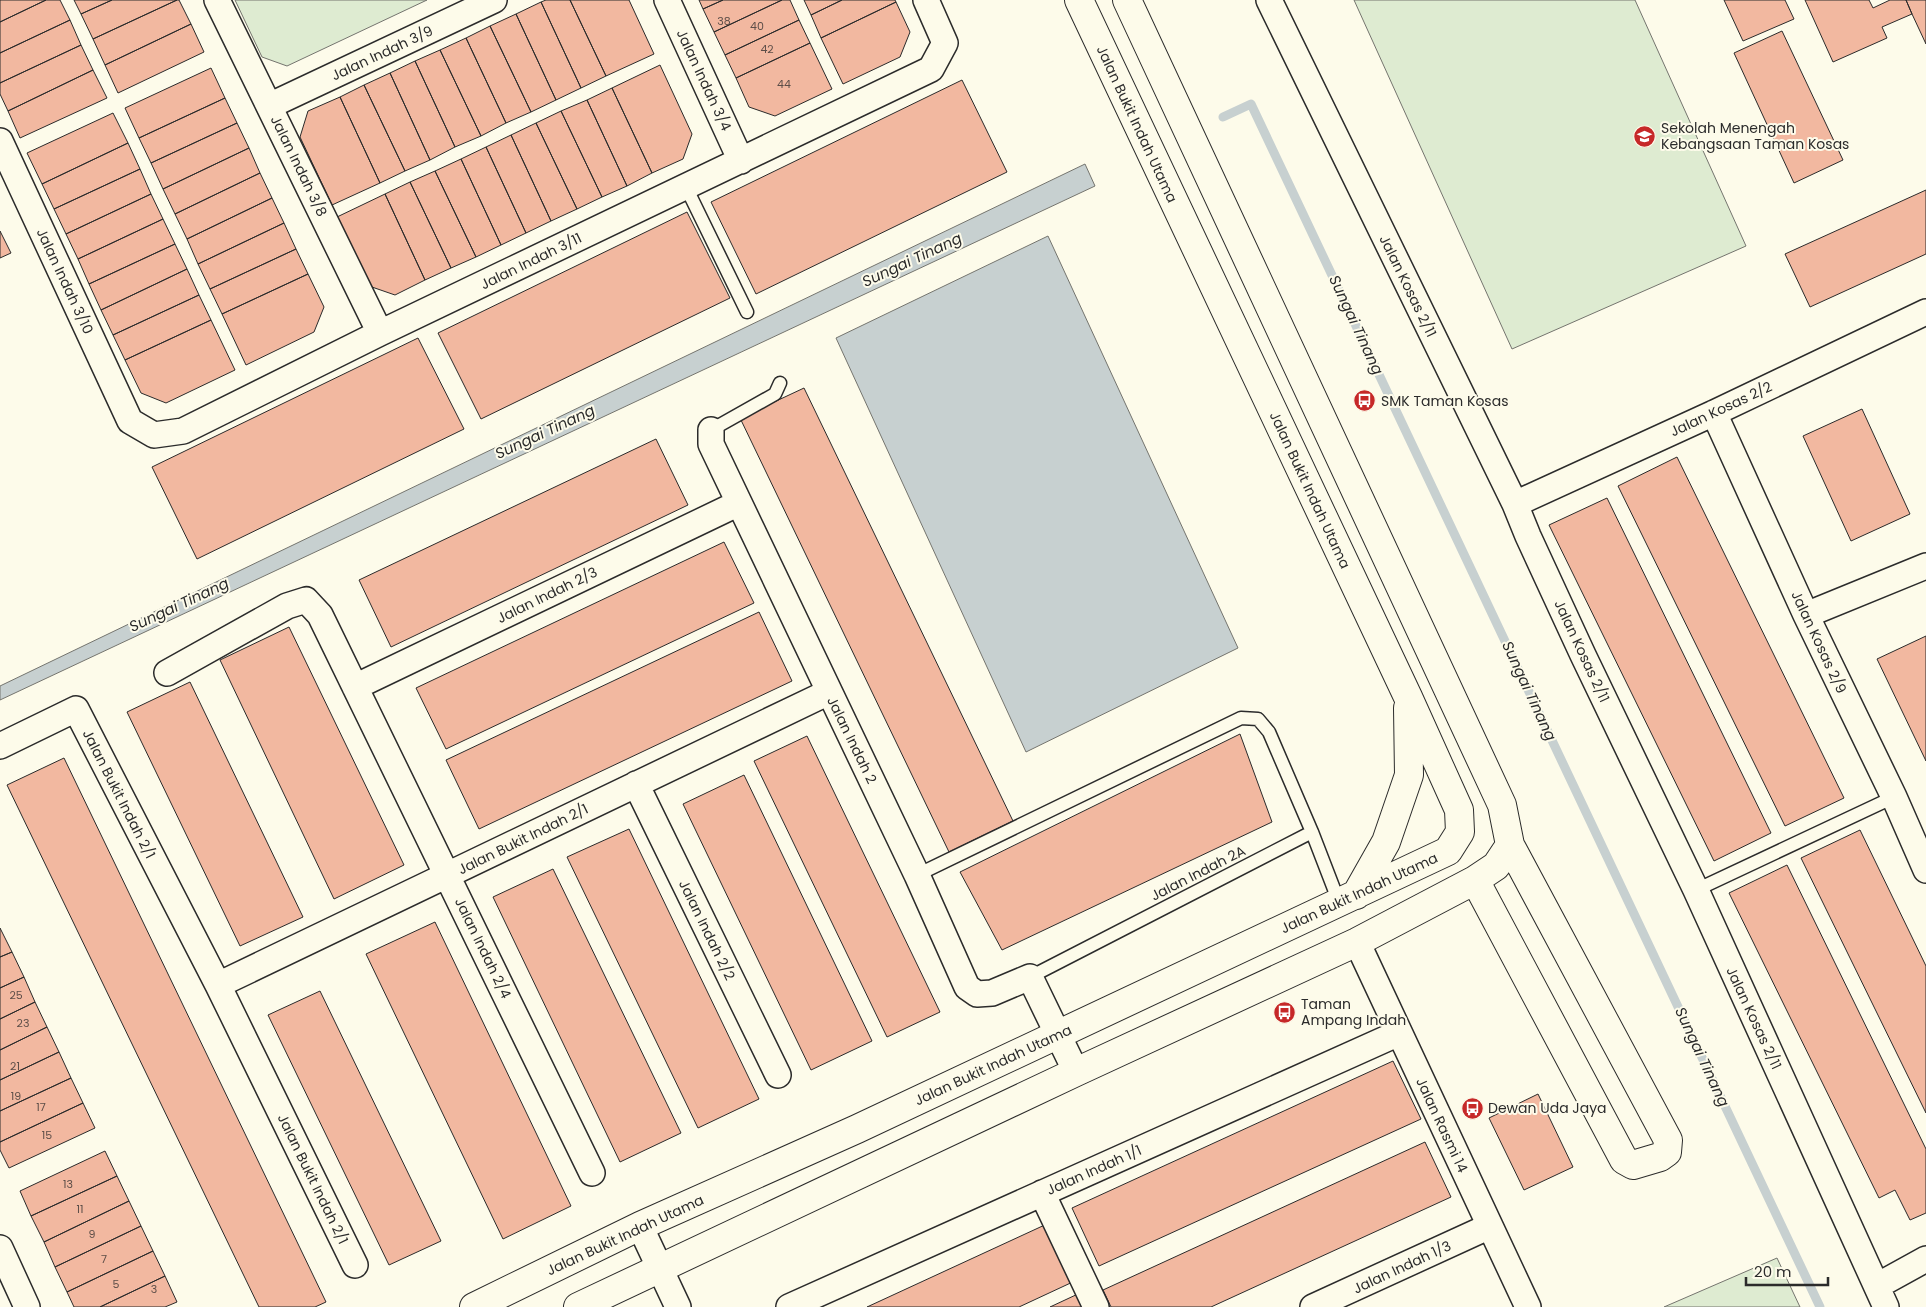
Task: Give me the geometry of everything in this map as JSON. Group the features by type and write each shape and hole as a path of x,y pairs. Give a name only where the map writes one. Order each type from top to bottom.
{"street":[{"name":"Jalan Indah 3/8","path":"217,0 380,333"},
{"name":"Jalan Indah 3/9","path":"270,106 494,0"},
{"name":"Jalan Indah 3/4","path":"667,0 741,161"},
{"name":"Jalan Indah 3/11","path":"130,421 154,435 183,432 380,333 932,69 945,43 926,0"},
{"path":"1127,0 1502,805 1510,845 1668,1140 1667,1152 1660,1157 1633,1165 1624,1160 1475,880"},
{"name":"Jalan Kosas 2/11","path":"1269,0 1515,504 1575,638 1696,890 1881,1297"},
{"name":"Jalan Bukit Indah Utama","path":"474,1307 640,1226 857,1129 1448,851 1460,832 1459,810 1086,2"},
{"name":"Jalan Indah 3/10","path":"0,141 130,421"},
{"name":"Jalan Kosas 2/2","path":"1515,504 1714,413 1926,312"},
{"name":"Jalan Kosas 2/9","path":"1714,413 1806,615 1894,797 1926,870"},
{"name":"Jalan Indah 2","path":"711,430 712,444 967,987 977,994 992,993 1030,977"},
{"name":"Jalan Indah 2/3","path":"355,687 740,503"},
{"path":"1806,615 1926,566"},
{"name":"Jalan Indah 2/4","path":"167,673 287,606 306,600 320,616 592,1173"},
{"name":"Jalan Bukit Indah 2/1","path":"218,985 829,692"},
{"path":"1348,899 1386,842 1408,775 1408,697"},
{"name":"Jalan Bukit Indah 2/1","path":"0,746 76,709 218,985 355,1265"},
{"name":"Jalan Indah 2/2","path":"636,784 778,1075"},
{"path":"578,1307 1076,1072 1357,942 1475,880 1496,866 1510,845"},
{"name":"Jalan Rasmi 14","path":"1357,942 1528,1307"},
{"path":"1030,977 1076,1072"},
{"name":"Jalan Indah 1/1","path":"789,1307 1399,1033"},
{"path":"1042,1193 1096,1307"},
{"path":"640,1226 678,1307"},
{"name":"Jalan Indah 1/3","path":"1314,1307 1490,1226"},
{"path":"0,1248 27,1307"},
{"path":"1881,1297 1926,1259"}],"lane":[{"path":"686,187 747,312"},
{"path":"711,430 775,394 780,383"},
{"path":"916,875 1241,718 1258,719 1269,732 1312,832 1348,899"},
{"path":"1696,890 1894,797"},
{"name":"Jalan Indah 2A","path":"1030,977 1312,832"}],"green space":[{"path":"235,0 427,0 287,66 262,57"},
{"path":"1354,0 1635,0 1746,246 1512,349"},
{"path":"1777,1258 1800,1307 1664,1307"}],"water":[{"path":"1085,164 1095,186 0,700 0,686"},
{"path":"1048,236 1238,648 1026,752 836,338"}],"building":[{"path":"0,0 46,0 0,22"},
{"path":"46,0 60,0 70,20 0,53 0,22"},
{"path":"74,0 112,0 81,14"},
{"path":"112,0 177,0 93,39 81,14"},
{"path":"179,0 191,24 105,65 93,39"},
{"path":"546,0 570,0 606,76 581,88 541,2"},
{"path":"570,0 629,0 654,54 606,76"},
{"path":"699,0 723,0 703,9"},
{"path":"723,0 782,0 714,32 703,9"},
{"path":"782,0 790,0 799,20 725,55 714,32"},
{"path":"804,0 842,0 811,15"},
{"path":"842,0 895,0 896,2 821,38 811,15"},
{"path":"1724,0 1785,0 1794,19 1743,41"},
{"path":"1805,0 1869,0 1873,8 1890,0 1906,0 1912,14 1882,27 1887,38 1833,62"},
{"path":"1906,0 1926,0 1926,44 1912,14"},
{"path":"541,2 581,88 556,100 516,14"},
{"path":"896,2 910,32 900,57 843,84 821,38"},
{"path":"516,14 556,100 531,112 490,26"},
{"path":"70,20 81,45 0,83 0,53"},
{"path":"799,20 810,43 736,78 725,55"},
{"path":"191,24 204,52 118,93 105,65"},
{"path":"490,26 531,112 506,123 466,38"},
{"path":"1782,31 1843,160 1794,183 1734,53"},
{"path":"466,38 506,123 481,136 440,50"},
{"path":"810,43 832,89 775,116 749,107 736,78"},
{"path":"81,45 93,70 8,111 0,94 0,83"},
{"path":"440,50 481,136 455,147 415,61"},
{"path":"415,61 455,147 430,160 390,73"},
{"path":"660,65 692,134 683,159 652,173 612,88"},
{"path":"211,68 225,98 139,138 125,108"},
{"path":"93,70 107,98 20,138 8,111"},
{"path":"390,73 430,160 405,171 364,85"},
{"path":"962,80 1007,172 756,294 711,202"},
{"path":"364,85 405,171 380,183 340,97"},
{"path":"612,88 652,173 627,186 587,100"},
{"path":"340,97 380,183 332,205 300,137 308,111"},
{"path":"225,98 237,123 151,163 139,138"},
{"path":"587,100 627,186 602,197 561,111"},
{"path":"561,111 602,197 577,209 536,123"},
{"path":"113,113 128,143 42,184 27,153"},
{"path":"237,123 249,148 163,189 151,163"},
{"path":"536,123 577,209 551,221 511,135"},
{"path":"511,135 551,221 526,233 486,147"},
{"path":"128,143 140,169 54,209 42,184"},
{"path":"486,147 526,233 501,245 461,159"},
{"path":"249,148 260,173 175,214 163,189"},
{"path":"461,159 501,245 476,257 435,171"},
{"path":"140,169 151,194 66,234 54,209"},
{"path":"435,171 476,257 451,268 410,182"},
{"path":"260,173 272,198 187,239 175,214"},
{"path":"410,182 451,268 425,280 385,194"},
{"path":"1926,190 1926,254 1810,307 1785,254"},
{"path":"151,194 163,219 78,259 66,234"},
{"path":"385,194 425,280 395,295 369,286 337,217"},
{"path":"272,198 284,223 198,264 187,239"},
{"path":"687,212 730,298 481,419 438,333"},
{"path":"163,219 175,244 89,284 78,259"},
{"path":"284,223 296,249 210,289 198,264"},
{"path":"0,231 11,253 0,258"},
{"path":"175,244 187,269 101,310 89,284"},
{"path":"296,249 308,274 222,314 210,289"},
{"path":"187,269 199,295 113,335 101,310"},
{"path":"308,274 324,307 314,332 246,365 222,314"},
{"path":"199,295 211,320 125,360 113,335"},
{"path":"211,320 235,370 166,403 141,393 125,360"},
{"path":"418,338 464,429 197,559 152,467"},
{"path":"804,388 1013,821 949,852 740,418"},
{"path":"1862,409 1910,514 1851,541 1803,436"},
{"path":"656,439 688,505 391,647 359,580"},
{"path":"1677,457 1844,798 1785,826 1618,486"},
{"path":"1607,498 1771,833 1714,861 1549,525"},
{"path":"724,542 754,603 446,749 416,688"},
{"path":"759,612 792,681 479,829 446,760"},
{"path":"289,627 404,865 334,899 220,660"},
{"path":"1926,636 1926,761 1877,659"},
{"path":"190,682 303,917 240,946 127,712"},
{"path":"1240,734 1272,822 1002,950 960,872"},
{"path":"807,736 940,1012 887,1037 754,761"},
{"path":"64,758 326,1302 315,1307 259,1307 7,785"},
{"path":"744,775 872,1041 811,1070 683,804"},
{"path":"629,829 759,1099 698,1128 567,857"},
{"path":"1860,830 1926,966 1926,1113 1801,858"},
{"path":"1787,865 1926,1149 1926,1213 1910,1220 1895,1190 1879,1198 1729,893"},
{"path":"553,869 681,1133 620,1162 493,897"},
{"path":"435,922 571,1206 503,1239 366,954"},
{"path":"0,928 12,952 0,957"},
{"path":"12,952 24,977 0,988 0,957"},
{"path":"24,977 35,1002 0,1019 0,988"},
{"path":"320,991 441,1241 389,1265 268,1015"},
{"path":"35,1002 47,1027 0,1050 0,1019"},
{"path":"47,1027 59,1052 0,1080 0,1050"},
{"path":"59,1052 71,1078 0,1111 0,1080"},
{"path":"1393,1061 1421,1119 1099,1266 1072,1208"},
{"path":"71,1078 83,1103 0,1142 0,1111"},
{"path":"1538,1094 1573,1167 1524,1190 1489,1118"},
{"path":"83,1103 95,1128 9,1168 0,1150 0,1142"},
{"path":"1425,1142 1451,1197 1211,1307 1111,1307 1103,1290"},
{"path":"105,1151 117,1176 31,1216 20,1191"},
{"path":"117,1176 129,1201 44,1242 31,1216"},
{"path":"129,1201 141,1226 55,1267 44,1242"},
{"path":"1049,1223 1077,1280 1019,1307 867,1307"},
{"path":"141,1226 153,1251 67,1292 55,1267"},
{"path":"153,1251 165,1276 100,1307 74,1307 67,1292"},
{"path":"165,1276 177,1302 165,1307 100,1307"},
{"path":"1080,1293 1087,1307 1050,1307"}],"waterway":[{"name":"Sungai Tinang","path":"1223,117 1251,104 1820,1307"}],"place":[{"name":"Sekolah Menengah Kebangsaan Taman Kosas","path":"1645,136"},
{"name":"SMK Taman Kosas","path":"1365,401"},
{"name":"Taman Ampang Indah","path":"1285,1012"},
{"name":"Dewan Uda Jaya","path":"1472,1108"}]}
